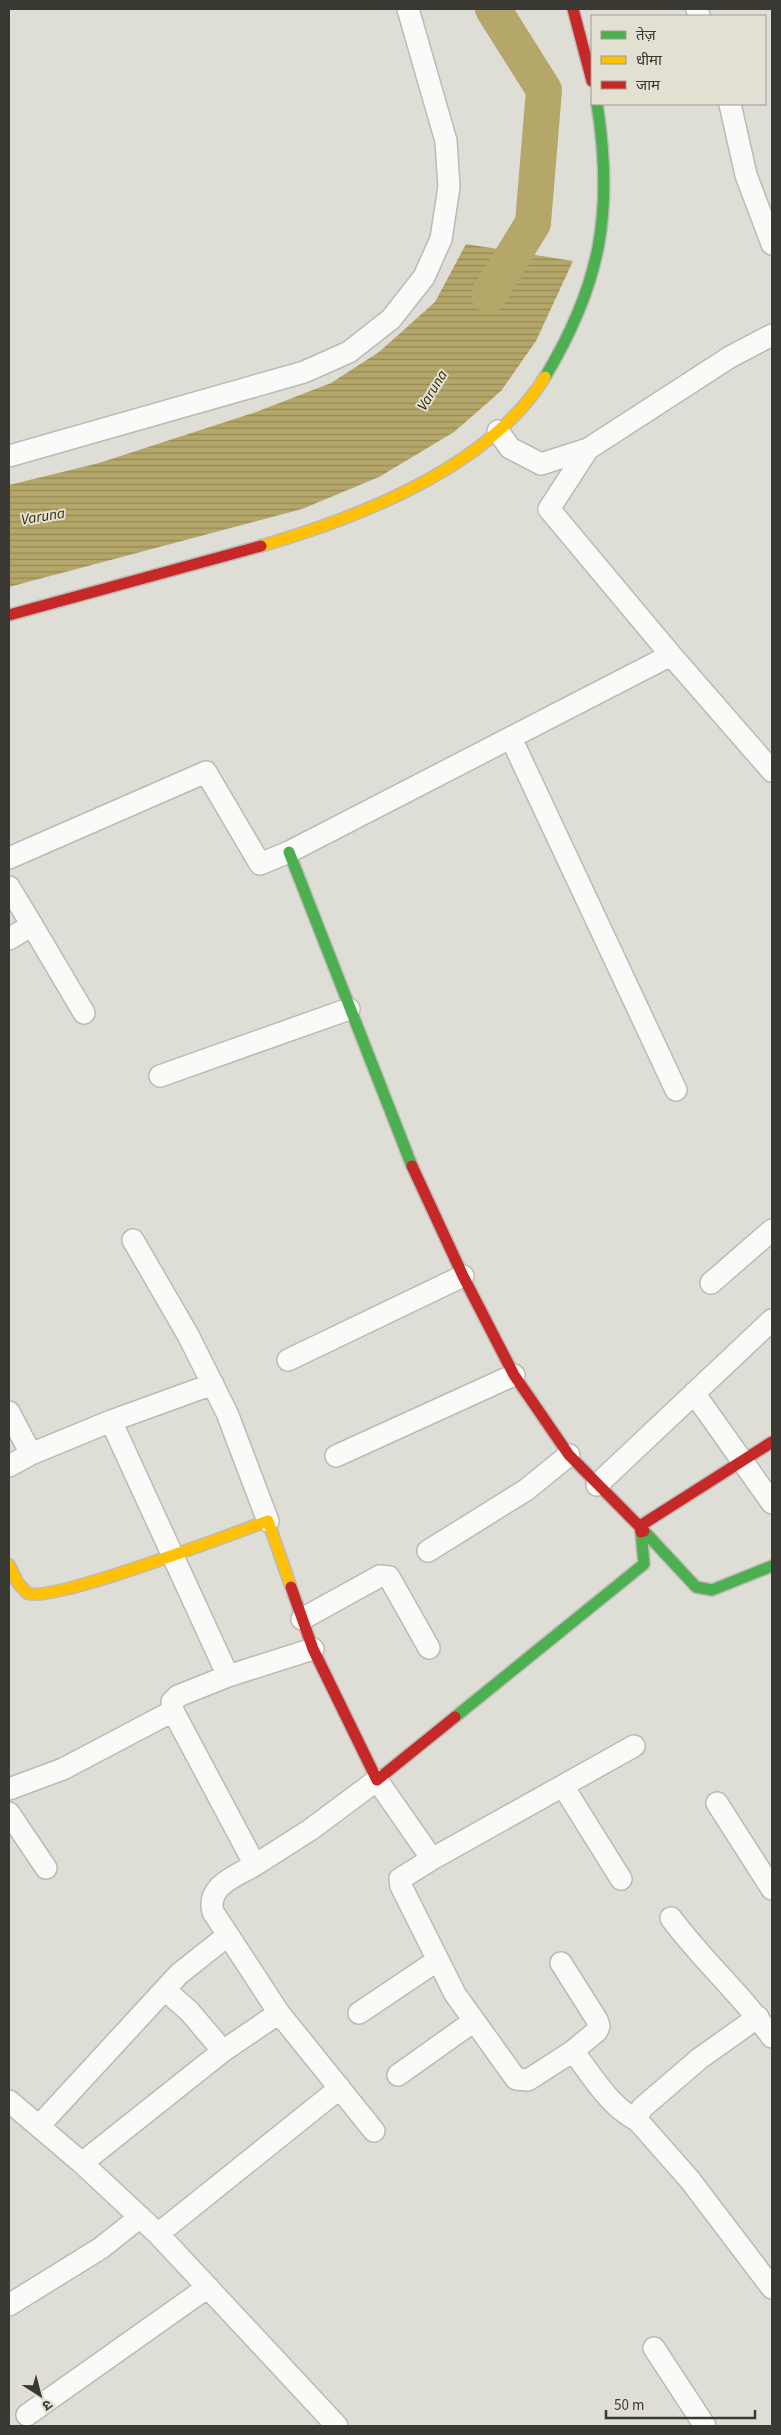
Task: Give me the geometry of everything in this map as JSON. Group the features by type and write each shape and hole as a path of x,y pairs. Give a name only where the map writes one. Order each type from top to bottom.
{"street":[{"path":"9,456 304,372 350,352 390,319 424,278 441,239 449,187 446,141 408,9"},
{"path":"573,9 591,77"},
{"path":"9,615 279,542 360,513 411,488 465,456 505,426 536,392 566,340 589,290 604,230 607,192 603,138 597,105"},
{"path":"730,105 746,175 772,244"},
{"path":"498,431 510,448 541,464 588,449 730,357 772,335"},
{"path":"588,449 550,509 671,655 772,771"},
{"path":"9,858 206,772 260,864 289,852 671,655"},
{"path":"511,738 676,1090"},
{"path":"289,852 410,1162 463,1276 514,1375 569,1455 640,1526 689,1581 703,1590 712,1590 772,1566"},
{"path":"9,887 84,1013"},
{"path":"9,939 32,925"},
{"path":"160,1076 349,1009"},
{"path":"711,1283 772,1230"},
{"path":"133,1240 188,1335 227,1413 268,1521 313,1649 377,1780 432,1858"},
{"path":"288,1360 463,1276"},
{"path":"597,1485 772,1320"},
{"path":"336,1456 514,1375"},
{"path":"9,1466 30,1454 111,1421 213,1384"},
{"path":"694,1393 741,1462 772,1503"},
{"path":"9,1412 30,1454"},
{"path":"111,1421 174,1554 228,1676"},
{"path":"640,1526 772,1442"},
{"path":"428,1551 526,1490 569,1455"},
{"path":"9,1565 23,1590 31,1596 40,1596 174,1554 268,1521"},
{"path":"374,2131 279,2013 213,1912 210,1902 213,1893 222,1885 310,1830 377,1780 644,1564 640,1526"},
{"path":"302,1619 380,1576 389,1577 429,1648"},
{"path":"255,1865 173,1711 172,1702 178,1696 228,1676 313,1649"},
{"path":"9,1789 63,1769 173,1711"},
{"path":"561,1963 599,2026 597,2031 573,2051 528,2080 516,2079 455,1994 400,1882 400,1878 432,1858 634,1746"},
{"path":"563,1786 621,1879"},
{"path":"717,1803 772,1889"},
{"path":"9,1813 46,1868"},
{"path":"671,1918 704,1960 758,2017 772,2037"},
{"path":"39,2126 179,1974 227,1936"},
{"path":"358,2012 438,1960"},
{"path":"165,1990 189,2012 223,2051"},
{"path":"82,2163 223,2051 279,2013"},
{"path":"638,2120 638,2115 642,2108 699,2059 758,2017"},
{"path":"398,2075 474,2021"},
{"path":"573,2051 611,2101 620,2110 638,2120 723,2222 772,2288"},
{"path":"158,2234 340,2088"},
{"path":"9,2101 82,2163 158,2234 337,2426"},
{"path":"9,2305 101,2248 140,2217"},
{"path":"27,2415 208,2286"},
{"path":"654,2348 705,2426"}],"water":[{"path":"466,244 573,261 536,341 501,391 454,432 379,477 302,509 9,587 9,485 99,463 256,412 331,383 379,352 435,302"}],"waterway":[{"name":"Varuna","path":"489,295 533,223 544,90 493,9"}],"traffic: fast":[{"path":"545,377 564,343 579,310 591,278 598,246 603,213 604,179 597,105"},
{"path":"289,852 412,1166"},
{"path":"644,1531 696,1587 712,1590 772,1566"},
{"path":"455,1717 644,1564 641,1532"}],"traffic: slow":[{"path":"261,546 339,520 379,504 419,485 456,463 490,438 520,409 545,377"},
{"path":"9,1565 18,1583 27,1593 43,1594 70,1588 143,1566 268,1521 291,1587"}],"traffic: jam":[{"path":"573,9 591,77"},
{"path":"9,615 261,546"},
{"path":"412,1166 463,1276 514,1375 569,1455 644,1531"},
{"path":"641,1532 640,1526 772,1442"},
{"path":"291,1587 313,1649 377,1780 455,1717"}]}
